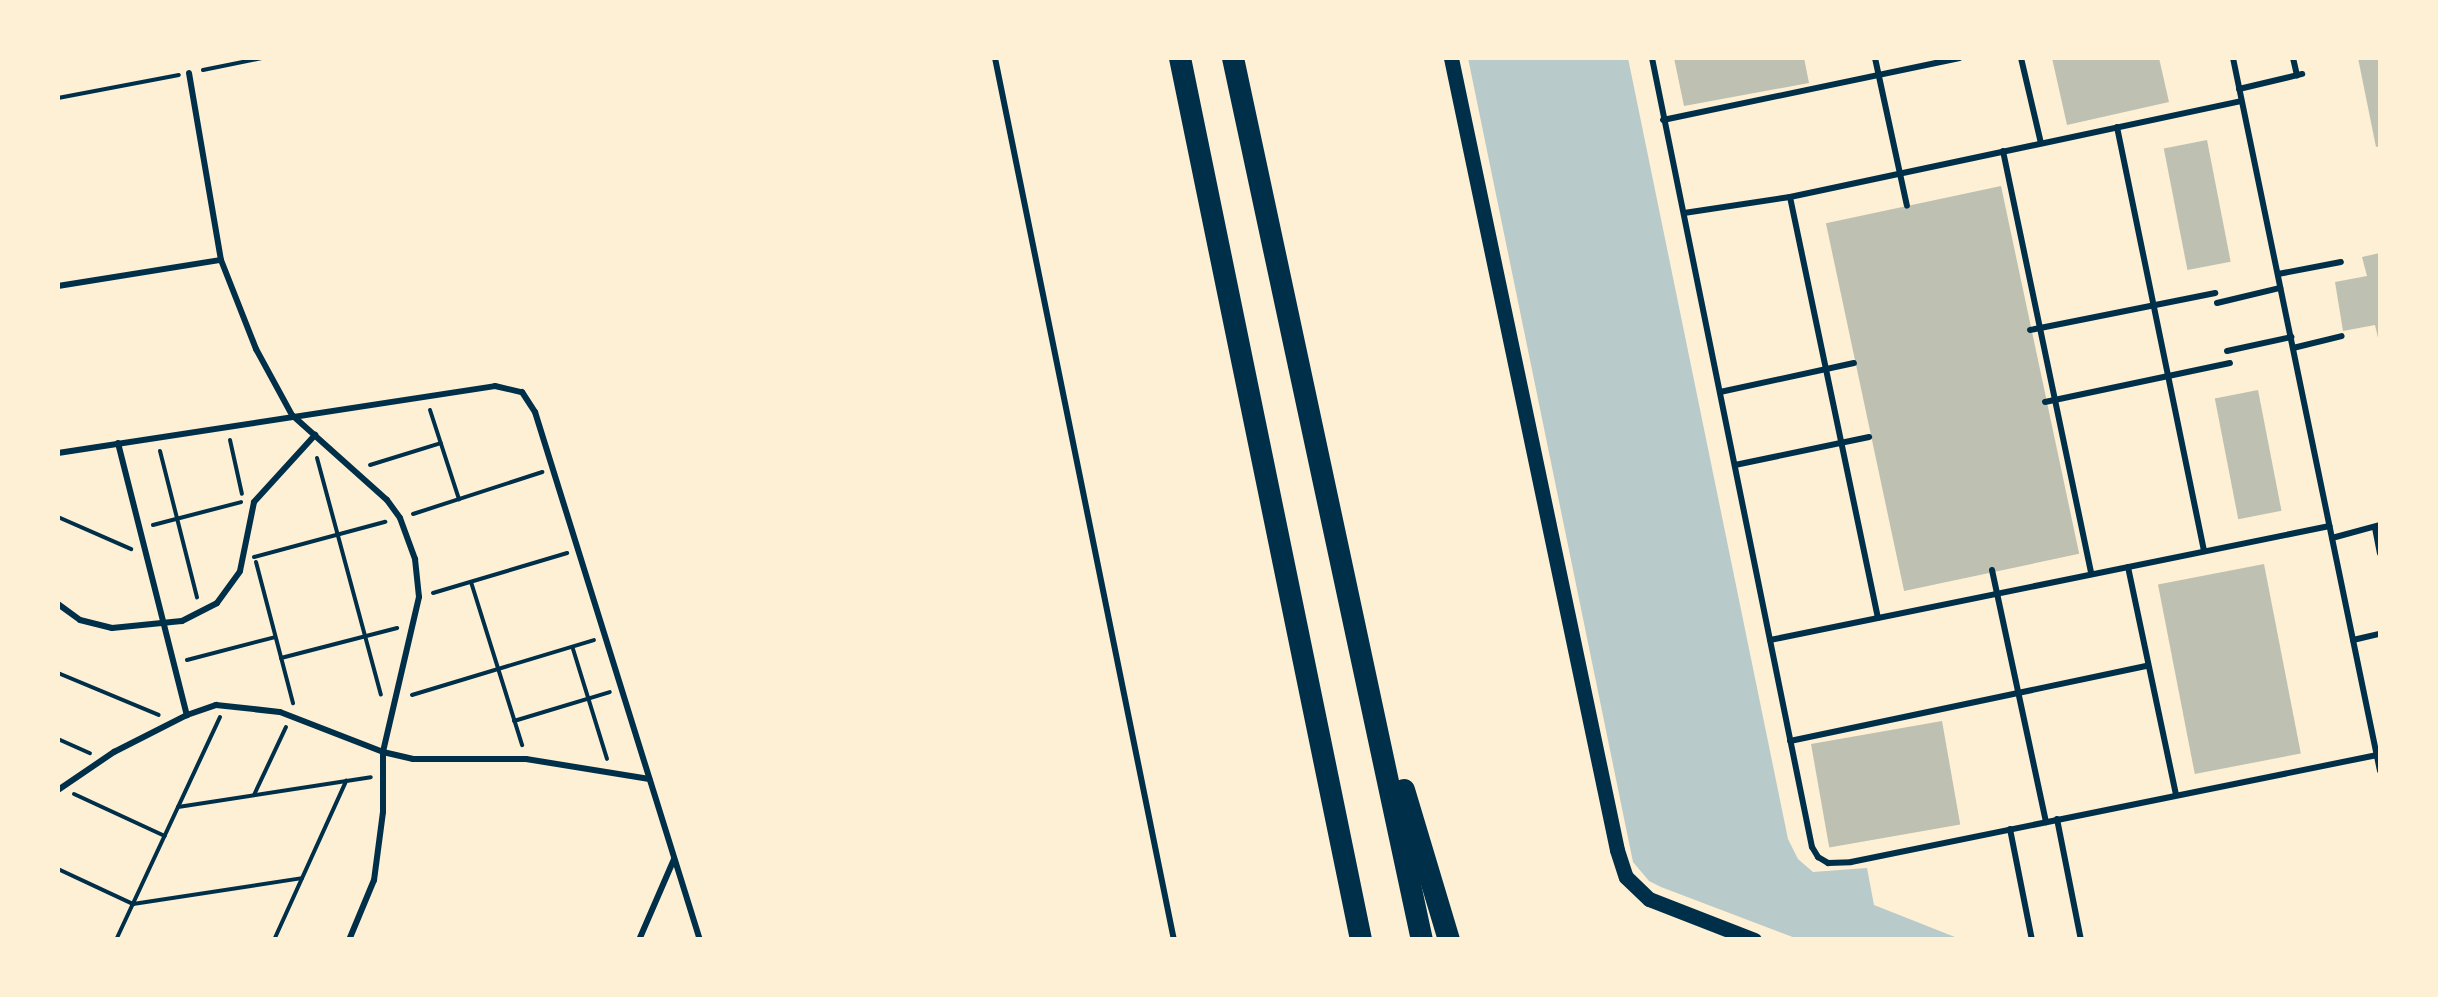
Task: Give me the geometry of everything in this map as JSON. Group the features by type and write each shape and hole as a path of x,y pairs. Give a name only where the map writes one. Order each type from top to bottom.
{"highway":[{"path":"1180,58 1359,940"},
{"path":"1234,58 1422,940"},
{"path":"1372,694 1450,940"}],"street":[{"path":"1451,58 1617,850 1626,877 1649,899 1754,940"}],"lane":[{"path":"995,58 1174,940"},
{"path":"1652,58 1812,847 1828,863 1851,862 2377,755"},
{"path":"1875,58 1907,206"},
{"path":"1663,120 1960,58"},
{"path":"2021,58 2041,143"},
{"path":"2232,58 2380,771"},
{"path":"2239,89 2300,75 2293,58"},
{"path":"189,73 220,260 256,349 292,415 356,470 400,518 415,559 418,597 383,752 383,812 374,880 349,940"},
{"path":"1684,214 1790,197 2242,101"},
{"path":"2117,127 2204,551"},
{"path":"2003,151 2092,574"},
{"path":"1790,197 1878,618"},
{"path":"58,286 220,260"},
{"path":"2278,274 2341,262"},
{"path":"2217,302 2280,288"},
{"path":"2030,330 2215,293"},
{"path":"2292,348 2342,336"},
{"path":"2227,350 2291,337"},
{"path":"2045,402 2230,363"},
{"path":"1720,392 1854,364"},
{"path":"58,453 495,386 522,392 535,412 700,940"},
{"path":"1735,465 1870,437"},
{"path":"58,604 97,626 162,625 217,604 240,571 260,491 319,438"},
{"path":"118,444 186,715"},
{"path":"1770,640 2330,526"},
{"path":"2332,538 2378,527 2380,554"},
{"path":"2128,566 2176,795"},
{"path":"1992,570 2046,822"},
{"path":"2353,640 2380,634"},
{"path":"1790,741 2147,666"},
{"path":"59,789 103,759 174,721 226,705 294,716 383,752 413,759 526,758 648,779"},
{"path":"2057,820 2081,940"},
{"path":"2010,829 2032,940"},
{"path":"639,940 674,859"}],"path":[{"path":"58,98 262,58"},
{"path":"426,396 459,499"},
{"path":"227,426 254,557 294,716 254,795"},
{"path":"156,437 201,613"},
{"path":"319,438 316,451 383,704 390,714"},
{"path":"356,470 440,443"},
{"path":"254,557 400,518 552,469"},
{"path":"139,528 244,501"},
{"path":"58,517 146,554"},
{"path":"418,597 578,550"},
{"path":"472,582 526,758"},
{"path":"281,658 414,624"},
{"path":"393,700 605,637"},
{"path":"173,664 275,638"},
{"path":"573,646 607,759"},
{"path":"58,673 174,721"},
{"path":"514,721 620,688"},
{"path":"116,940 226,705"},
{"path":"58,739 103,759"},
{"path":"178,807 382,775"},
{"path":"274,940 346,780"},
{"path":"59,789 165,836"},
{"path":"58,869 133,904 302,878"}],"shaded area":[{"path":"1468,58 1628,58 1788,839 1798,859 1813,872 1867,868 1874,905 1960,939 1798,939 1661,887 1649,881 1633,862"}],"building":[{"path":"1674,58 1804,58 1809,83 1684,106"},
{"path":"2052,58 2159,58 2169,102 2067,125"},
{"path":"2358,58 2380,58 2380,146 2376,147"},
{"path":"2207,140 2231,262 2187,270 2164,148"},
{"path":"2001,186 2079,554 1904,591 1826,223"},
{"path":"2380,253 2379,342 2375,325 2343,331 2335,282 2367,276 2362,257"},
{"path":"2258,390 2281,511 2238,519 2215,398"},
{"path":"2264,564 2301,753 2195,774 2158,585"},
{"path":"1942,721 1960,824 1829,848 1811,744"}]}
